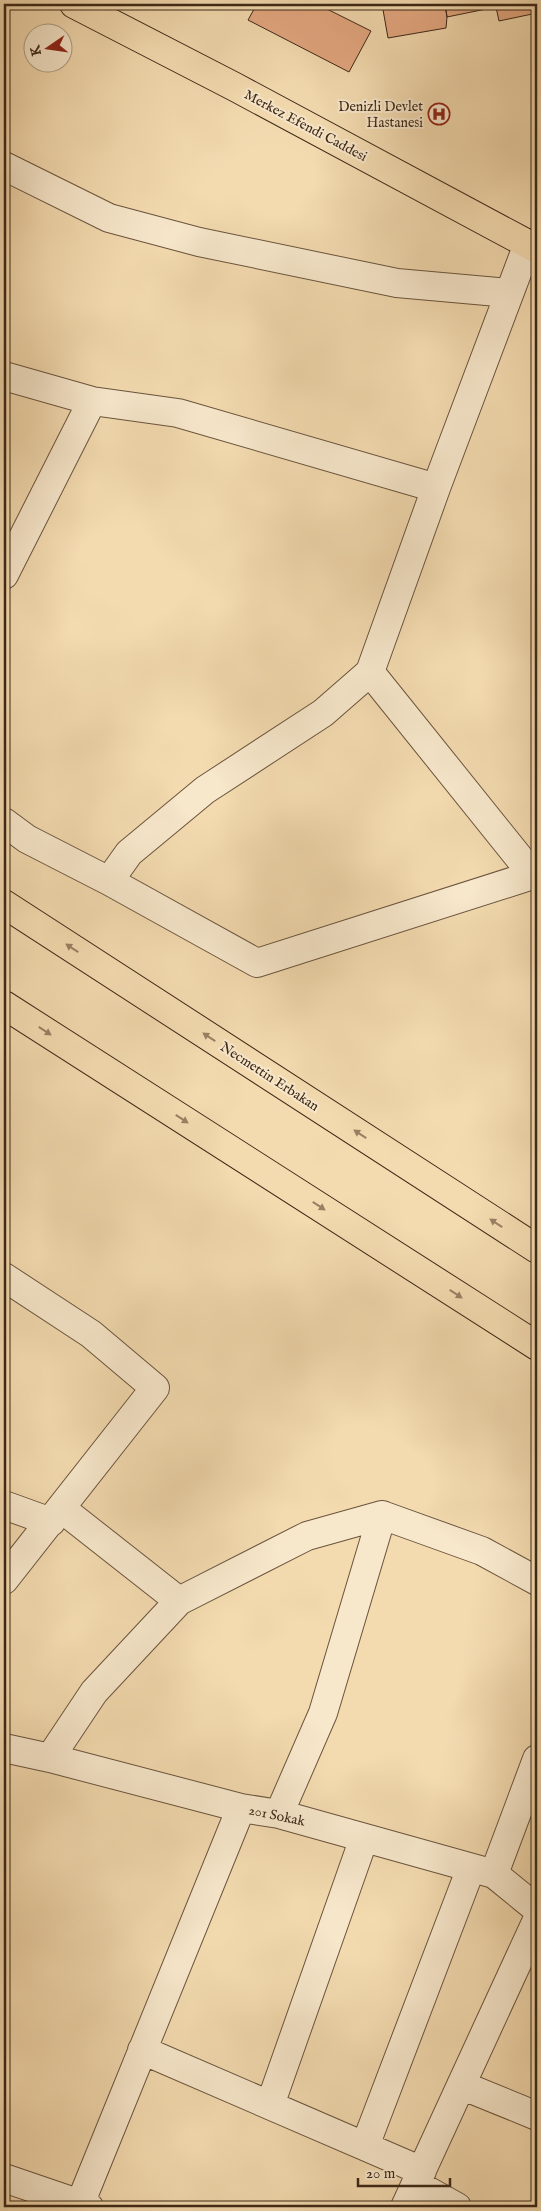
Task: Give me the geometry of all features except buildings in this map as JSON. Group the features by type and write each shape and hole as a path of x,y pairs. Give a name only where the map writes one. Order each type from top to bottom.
{"main road":[{"name":"Merkez Efendi Caddesi","path":"75,4 235,87 532,246"},
{"name":"Necmettin Erbakan","path":"4,904 537,1249"},
{"path":"4,1005 537,1346"}],"street":[{"path":"4,166 109,218 199,242 398,283 509,293"},
{"path":"109,880 129,853 205,790 323,713 370,672 509,293 532,246"},
{"path":"4,376 92,401 178,413 436,488"},
{"path":"4,576 92,401"},
{"path":"4,822 27,838 109,880 257,963 535,870 370,672"},
{"path":"4,1277 91,1334 155,1388 4,1580"},
{"path":"4,1505 56,1515 179,1601"},
{"path":"279,1814 323,1713 382,1516"},
{"path":"50,1758 94,1692 179,1601 307,1536 382,1516 482,1551 537,1581"},
{"name":"201 Sokak","path":"4,1748 50,1758 241,1808 279,1814 483,1871 537,1909"},
{"path":"365,2146 483,1871 537,1759"},
{"path":"4,2179 85,2206 142,2050 241,1808"},
{"path":"270,2105 364,1838"},
{"path":"414,2187 537,1920"},
{"path":"142,2050 365,2146 414,2187 457,2207"},
{"path":"461,2085 537,2116"}],"place":[{"name":"Denizli Devlet Hastanesi","path":"439,114"}]}
